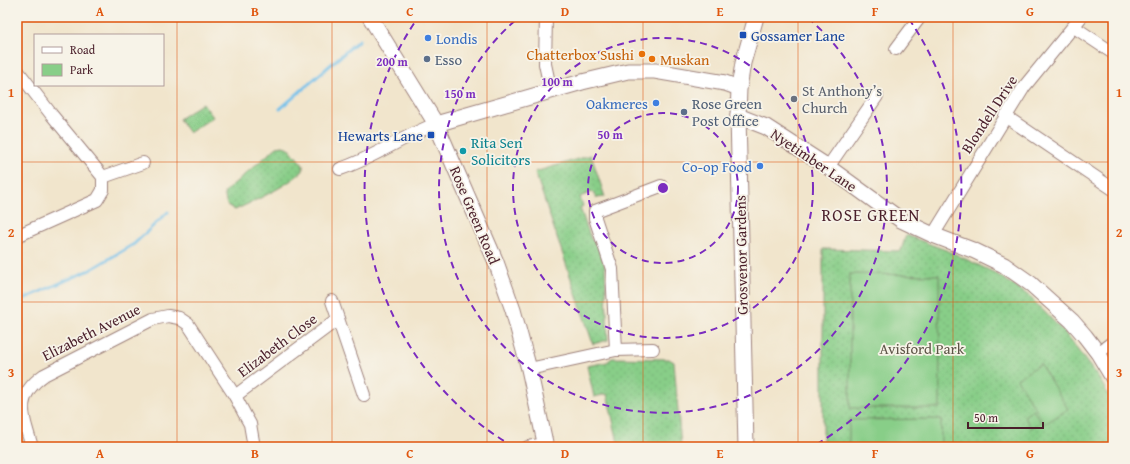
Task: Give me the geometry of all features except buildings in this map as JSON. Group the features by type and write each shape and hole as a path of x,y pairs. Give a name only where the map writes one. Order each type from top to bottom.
{"street":[{"name":"Rose Green Road","path":"370,17 436,124 496,262 529,369 546,445"},
{"path":"546,17 546,64 551,92"},
{"name":"Grosvenor Gardens","path":"746,447 738,116 739,88 743,63 756,17"},
{"path":"896,50 920,17"},
{"name":"Blondell Drive","path":"933,235 1024,87 1081,17"},
{"path":"1074,27 1113,54"},
{"path":"17,70 103,177 103,190 97,200 20,235"},
{"path":"340,169 357,164 418,130 628,71 654,71 725,83 739,88"},
{"path":"828,167 877,96"},
{"name":"Nyetimber Lane","path":"738,116 766,127 828,167 901,220 933,235 975,251 1004,265 1031,284 1072,321 1098,353 1113,378"},
{"path":"1005,116 1113,189"},
{"path":"103,177 142,163"},
{"path":"616,350 612,270 595,218 595,210 661,186"},
{"name":"Elizabeth Close","path":"332,301 364,395"},
{"name":"Elizabeth Avenue","path":"32,447 23,417 23,402 28,390 36,381 44,375 153,319 168,316 179,318 188,324 235,396 250,424 254,447"},
{"name":"Elizabeth Close","path":"235,396 338,319"},
{"path":"1098,353 1113,342"},
{"path":"529,369 616,350 653,349"},
{"path":"528,447 546,445"}],"green space":[{"path":"203,103 213,117 189,133 179,119"},
{"path":"283,146 289,148 303,165 303,171 279,188 235,210 227,205 224,193 277,147"},
{"path":"591,155 605,197 597,198 592,192 580,197 583,206 580,208 591,239 597,244 605,266 608,340 593,344 535,172"},
{"name":"Avisford Park","path":"906,235 951,252 995,273 1029,296 1065,333 1100,380 1113,403 1113,447 823,447 823,249 901,251"},
{"path":"850,274 939,275 940,408 850,408"},
{"path":"612,358 669,359 674,362 681,447 619,447 607,394 594,397 587,366 607,362"},
{"path":"1040,364 1068,409 1045,424 1017,379"},
{"path":"1033,410 1041,422 1031,428 1024,416"},
{"path":"941,419 941,447 849,447 849,420"}],"waterway":[{"path":"280,109 359,40"},
{"path":"17,302 90,270 134,244 168,212"}],"place":[{"name":"Gossamer Lane","path":"743,35"},
{"name":"Londis","path":"428,38"},
{"name":"Chatterbox Sushi","path":"642,54"},
{"name":"Esso","path":"427,59"},
{"name":"Muskan","path":"652,59"},
{"name":"St Anthony’s Church","path":"794,99"},
{"name":"Oakmeres","path":"656,103"},
{"name":"Rose Green Post Office","path":"684,112"},
{"name":"Hewarts Lane","path":"431,135"},
{"name":"Rita Sen Solicitors","path":"463,151"},
{"name":"Co-op Food","path":"760,166"}],"district":[{"name":"ROSE GREEN","path":"871,214"}]}
